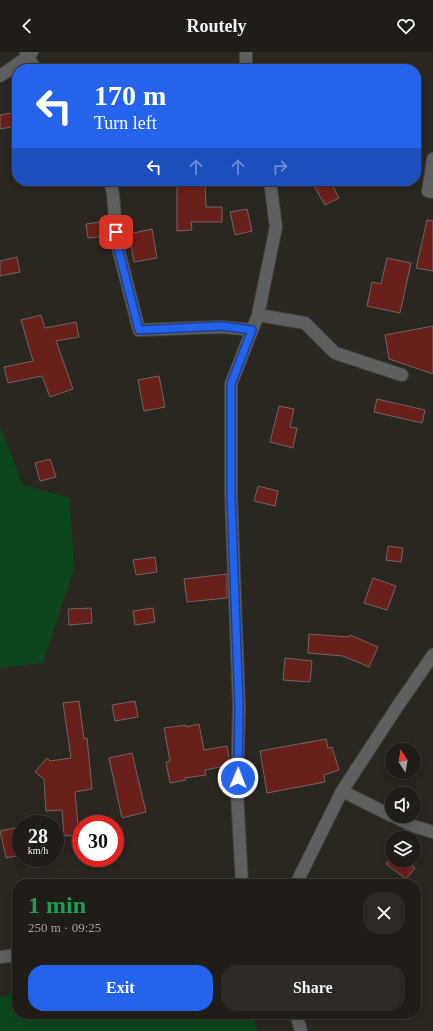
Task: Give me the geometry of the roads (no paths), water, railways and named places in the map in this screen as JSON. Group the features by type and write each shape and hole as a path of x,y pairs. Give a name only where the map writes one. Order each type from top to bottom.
{"street":[{"path":"246,52 246,64"},
{"path":"15,64 29,53 33,64"},
{"path":"0,76 12,66"},
{"path":"433,159 428,191 433,192"},
{"path":"111,186 117,244 139,330 222,326 252,330"},
{"path":"242,879 237,793 239,706 231,494 231,384 258,315 276,227 271,186"},
{"path":"258,315 305,323 335,353 402,375"},
{"path":"298,879 342,791 433,655"},
{"path":"342,791 385,812"},
{"path":"407,823 433,832"},
{"path":"0,956 12,955"},
{"path":"297,1019 301,1031"}]}
